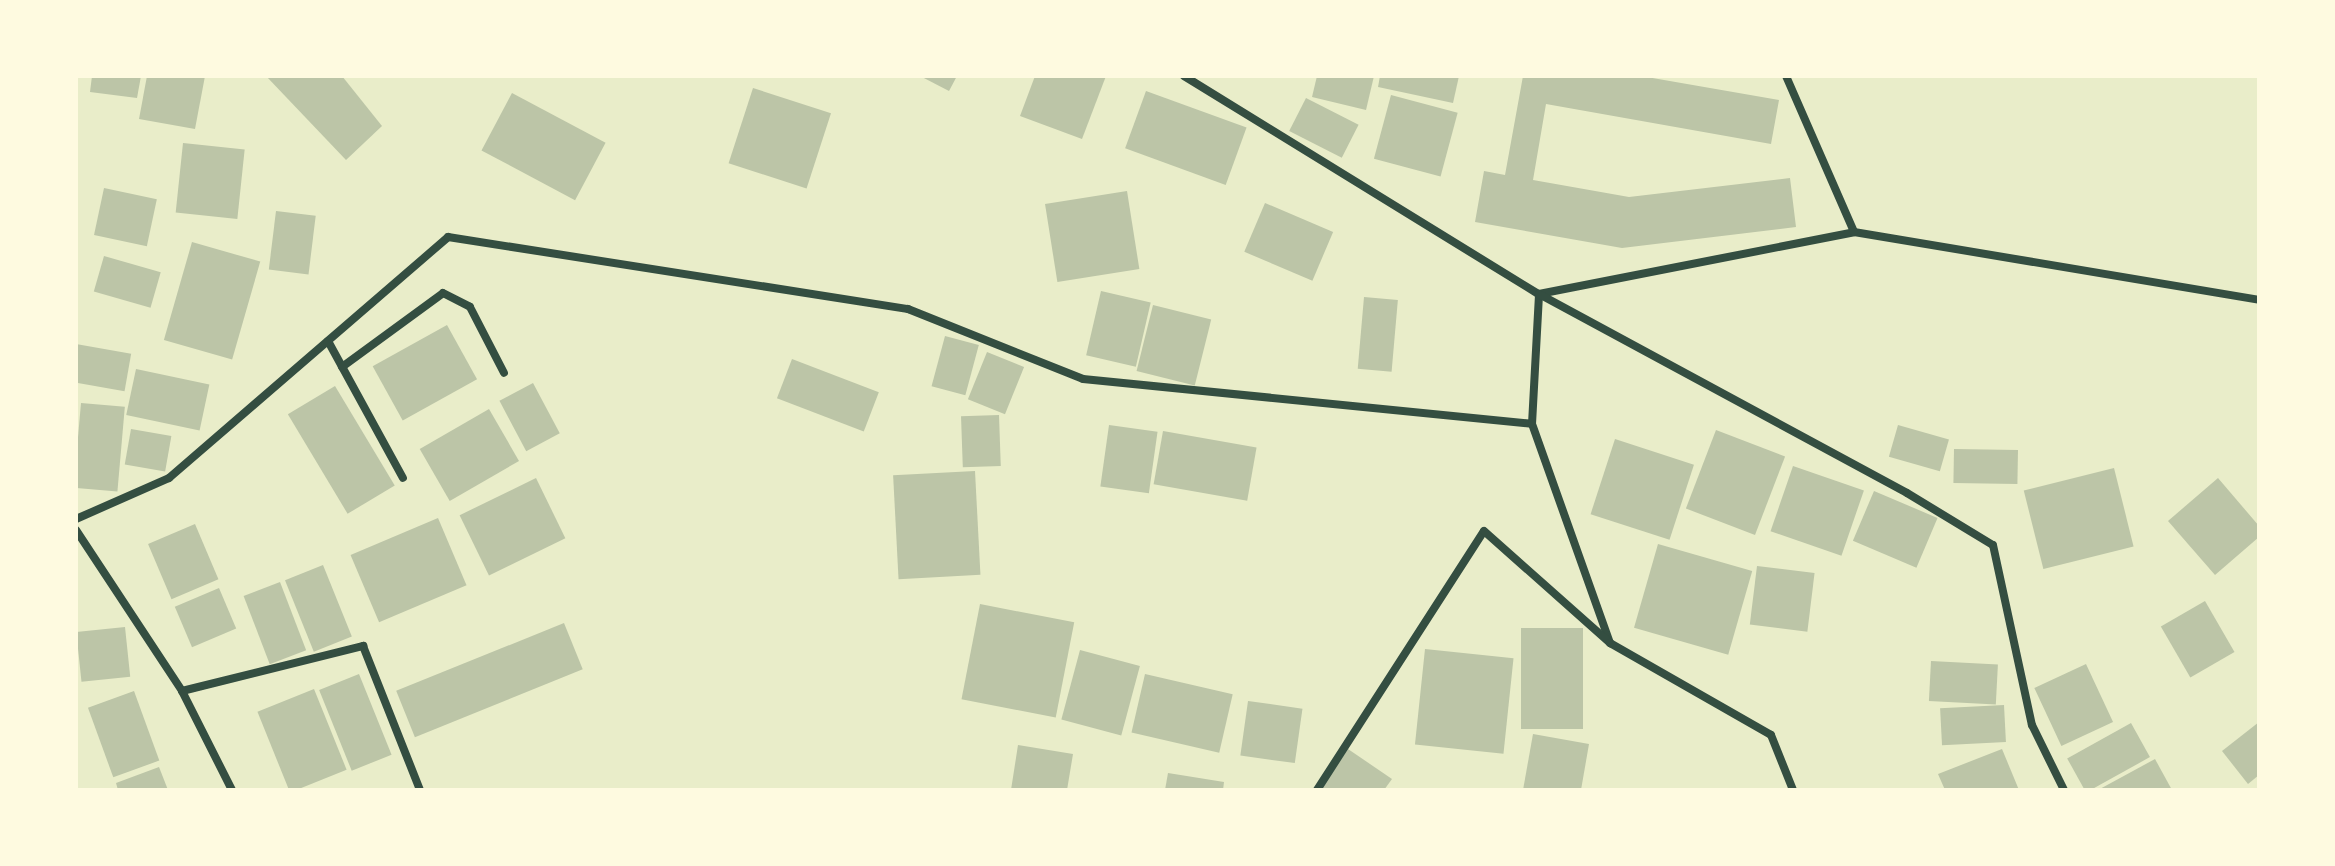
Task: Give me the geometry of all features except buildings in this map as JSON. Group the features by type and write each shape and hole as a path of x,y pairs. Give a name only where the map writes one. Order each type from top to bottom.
{"street":[{"path":"1184,76 1539,294 1907,493 1993,545 2032,725 2064,790"},
{"path":"1786,76 1854,232"},
{"path":"1539,294 1854,232 2259,300"},
{"path":"76,519 169,478 448,237 908,309 1083,379 1532,424"},
{"path":"342,367 443,293 470,307 504,373"},
{"path":"1539,294 1532,424 1610,643"},
{"path":"328,341 403,478"},
{"path":"76,530 182,691 232,790"},
{"path":"1317,790 1484,531 1610,643 1771,735 1793,790"},
{"path":"182,691 363,646 420,790"}]}
